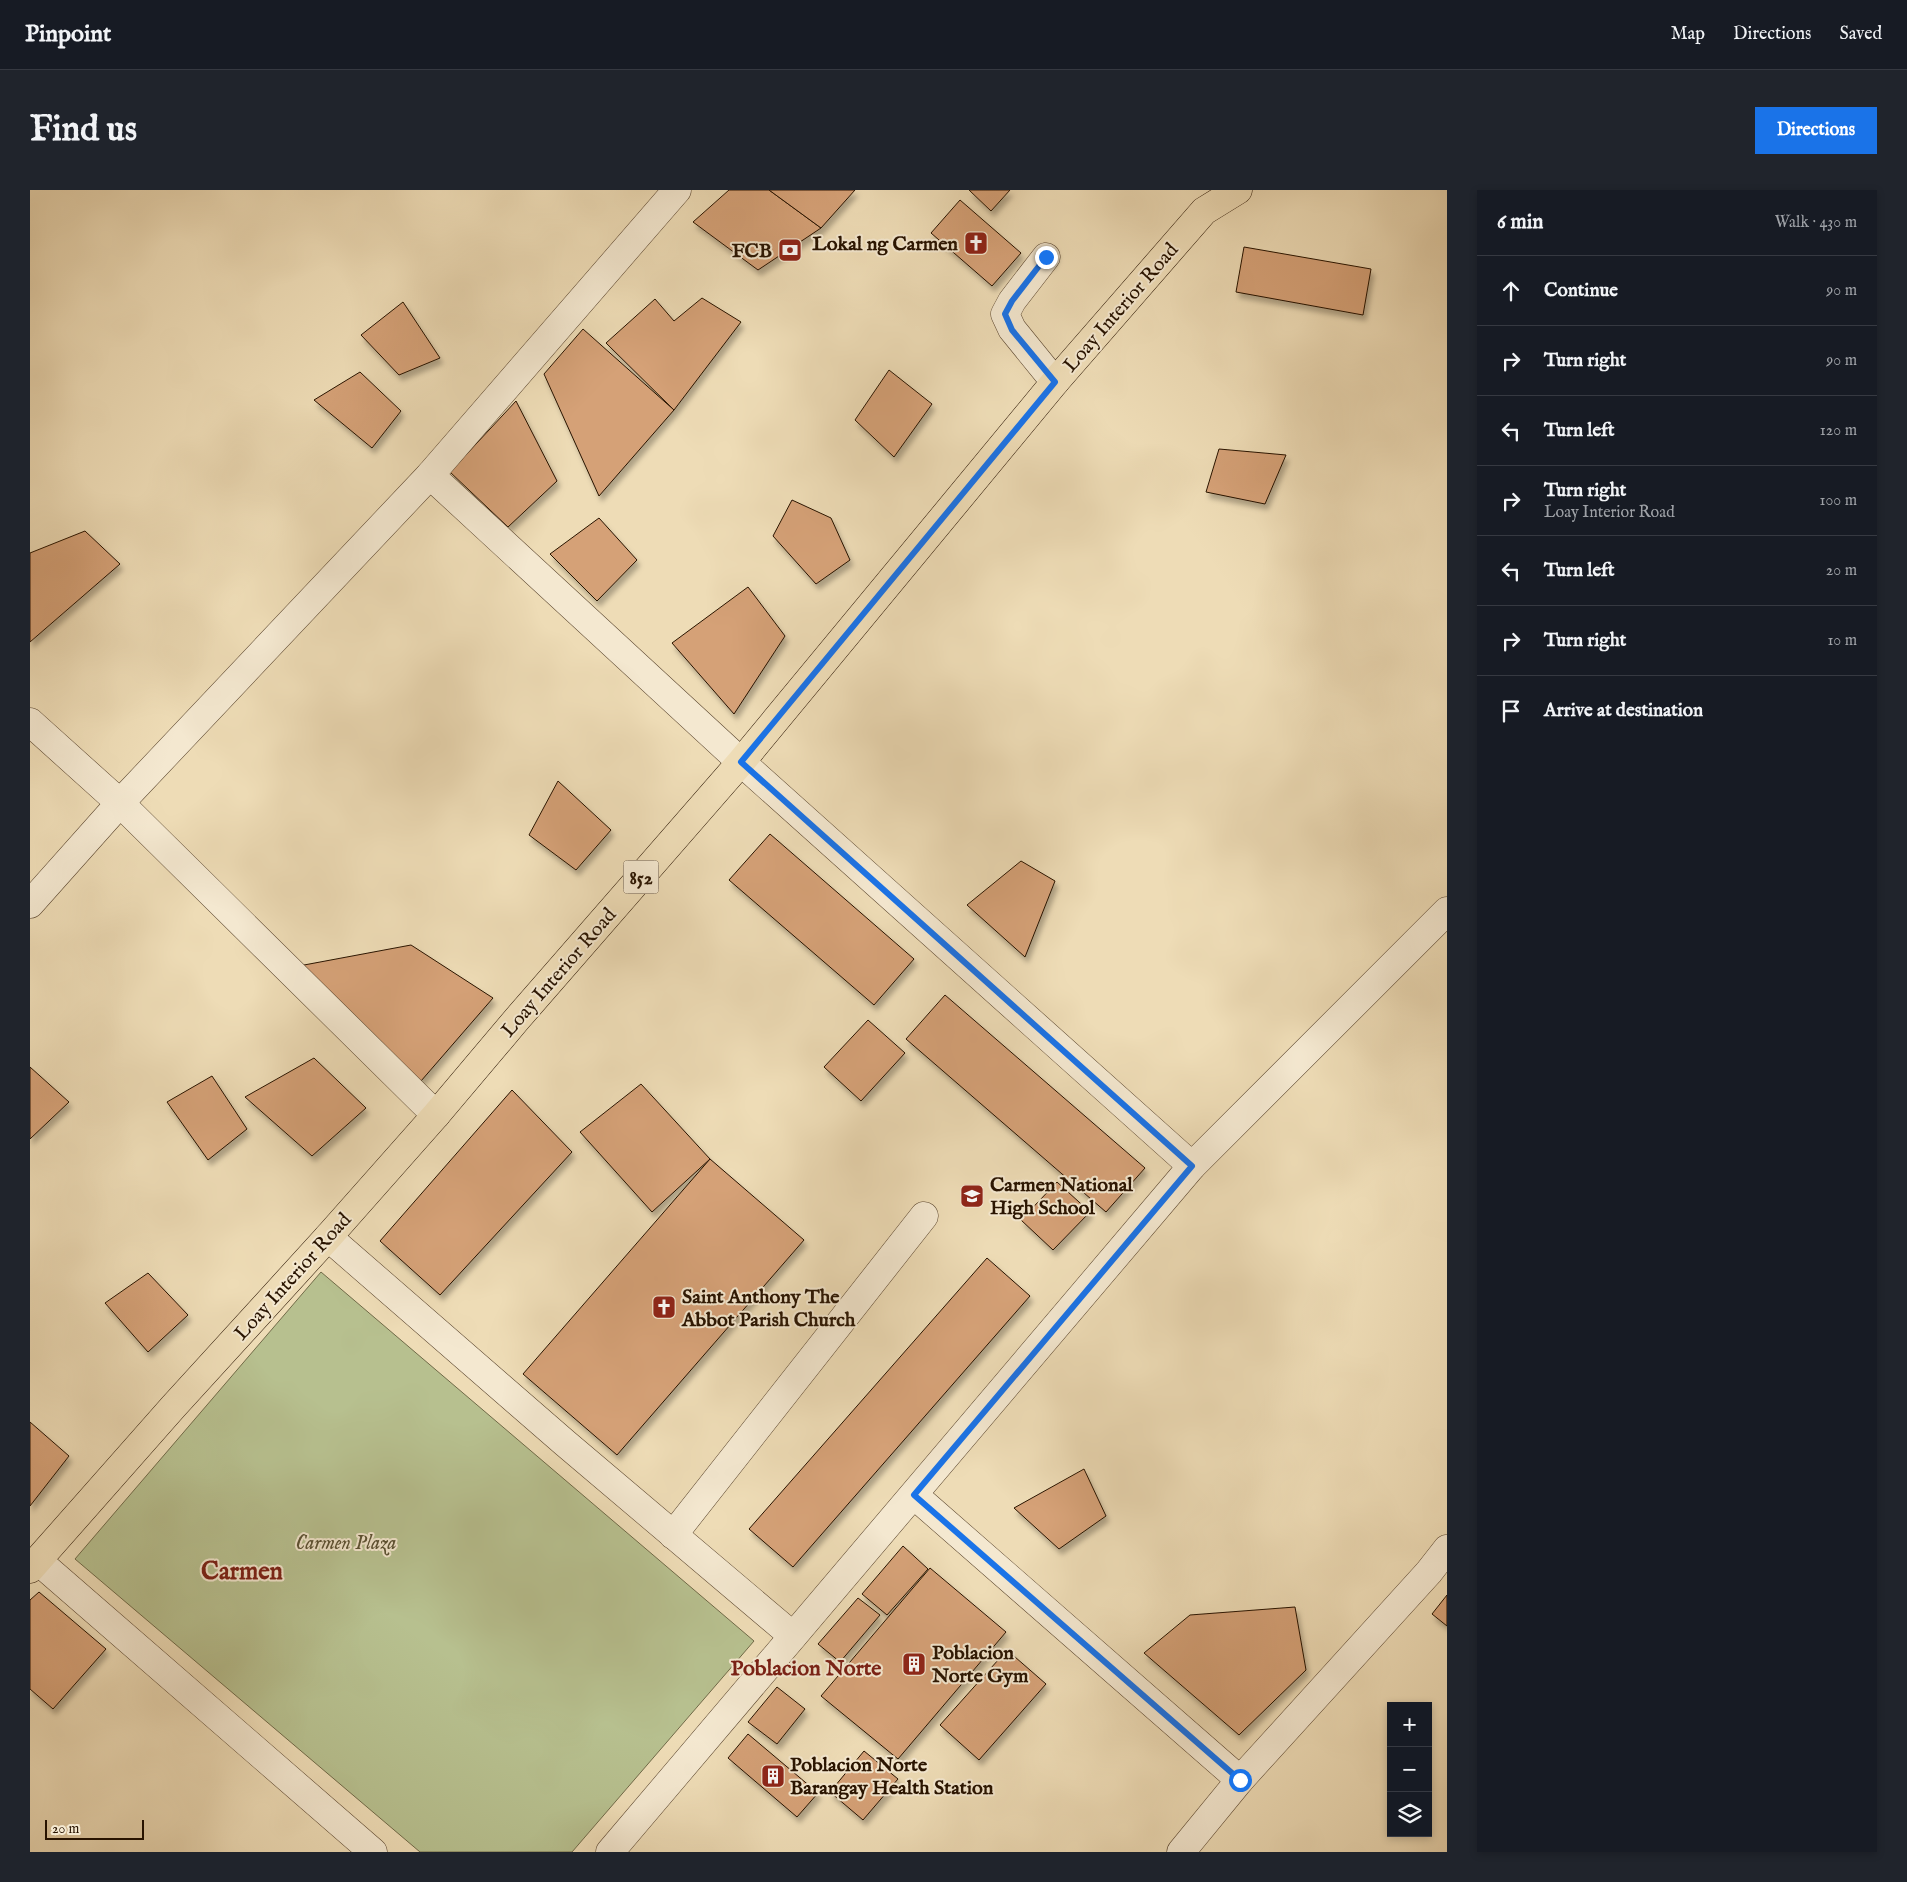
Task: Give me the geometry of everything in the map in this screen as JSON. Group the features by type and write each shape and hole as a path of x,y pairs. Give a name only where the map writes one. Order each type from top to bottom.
{"main road":[{"name":"Loay Interior Road","path":"33,1561 328,1237 436,1115 523,1011 741,762 1055,382 1204,211 1238,190"}],"street":[{"path":"30,904 120,803 430,475 677,190"},
{"path":"1046,257 1012,301 1005,314 1012,330 1055,382"},
{"path":"430,475 741,762 1192,1166"},
{"path":"30,722 120,803 436,1115"},
{"path":"610,1852 1192,1166 1447,911"},
{"path":"673,1534 924,1216"},
{"path":"328,1237 793,1636"},
{"path":"914,1495 1240,1780"},
{"path":"1181,1852 1240,1780 1429,1572 1447,1549"},
{"path":"33,1561 374,1852"}],"green space":[{"name":"Carmen Plaza","path":"321,1272 754,1641 572,1852 420,1852 75,1559"}],"building":[{"path":"729,190 769,190 821,228 758,270 693,222"},
{"path":"769,190 855,190 821,228"},
{"path":"969,190 1010,190 991,211"},
{"name":"Lokal ng Carmen","path":"960,200 1021,253 992,286 931,233"},
{"path":"1244,247 1371,269 1363,315 1236,292"},
{"path":"702,298 741,322 674,410 606,343 655,299 674,321"},
{"path":"403,302 440,358 399,375 361,335"},
{"path":"583,329 674,410 599,496 544,374"},
{"path":"889,370 932,404 894,457 855,420"},
{"path":"360,372 401,411 372,448 314,400"},
{"path":"516,401 557,481 508,527 450,472"},
{"path":"1219,449 1286,455 1265,504 1206,492"},
{"path":"792,500 831,518 850,560 816,584 773,536"},
{"path":"599,518 637,560 597,601 550,554"},
{"path":"85,531 120,564 30,642 30,553"},
{"path":"748,587 785,636 734,714 672,643"},
{"path":"558,781 611,830 576,870 529,835"},
{"path":"770,834 914,959 874,1005 729,880"},
{"path":"1021,861 1055,881 1025,957 967,905"},
{"path":"411,945 493,998 421,1081 288,968"},
{"path":"945,995 1145,1168 1106,1212 906,1039"},
{"path":"868,1020 905,1053 861,1101 824,1067"},
{"path":"314,1058 366,1108 312,1156 245,1097"},
{"path":"30,1067 69,1102 30,1139"},
{"path":"212,1076 247,1129 208,1160 167,1102"},
{"path":"641,1084 710,1159 652,1212 580,1132"},
{"path":"512,1090 572,1152 440,1295 380,1241"},
{"name":"Saint Anthony The Abbot Parish Church","path":"710,1159 804,1240 617,1455 523,1374"},
{"path":"1057,1182 1090,1212 1053,1250 1021,1220"},
{"path":"987,1258 1030,1296 793,1567 749,1529"},
{"path":"148,1273 188,1315 148,1352 105,1303"},
{"path":"30,1422 69,1456 30,1506"},
{"path":"1084,1469 1106,1516 1059,1549 1014,1508"},
{"path":"903,1546 928,1569 887,1615 862,1594"},
{"name":"Poblacion Norte Gym","path":"930,1568 1006,1632 898,1759 821,1696"},
{"path":"39,1592 106,1649 53,1709 30,1689 30,1600"},
{"path":"1447,1595 1447,1626 1432,1614"},
{"path":"858,1598 880,1615 840,1662 818,1644"},
{"path":"1295,1607 1306,1670 1239,1735 1144,1653 1190,1615"},
{"path":"1007,1650 1046,1684 979,1760 940,1725"},
{"path":"777,1687 805,1709 777,1744 748,1722"},
{"name":"Poblacion Norte Barangay Health Station","path":"748,1734 818,1793 797,1817 728,1758"},
{"path":"864,1751 898,1779 863,1820 830,1792"}],"place":[{"name":"Lokal ng Carmen","path":"976,243"},
{"name":"FCB","path":"790,250"},
{"name":"Carmen National High School","path":"972,1196"},
{"name":"Saint Anthony The Abbot Parish Church","path":"664,1307"},
{"name":"Poblacion Norte Gym","path":"914,1664"},
{"name":"Poblacion Norte Barangay Health Station","path":"773,1776"}],"district":[{"name":"Carmen","path":"242,1570"},
{"name":"Poblacion Norte","path":"806,1667"}],"route":[{"path":"1046,257 1012,301 1005,314 1012,330 1055,382 741,762 1192,1166 914,1495 1240,1780"}]}
